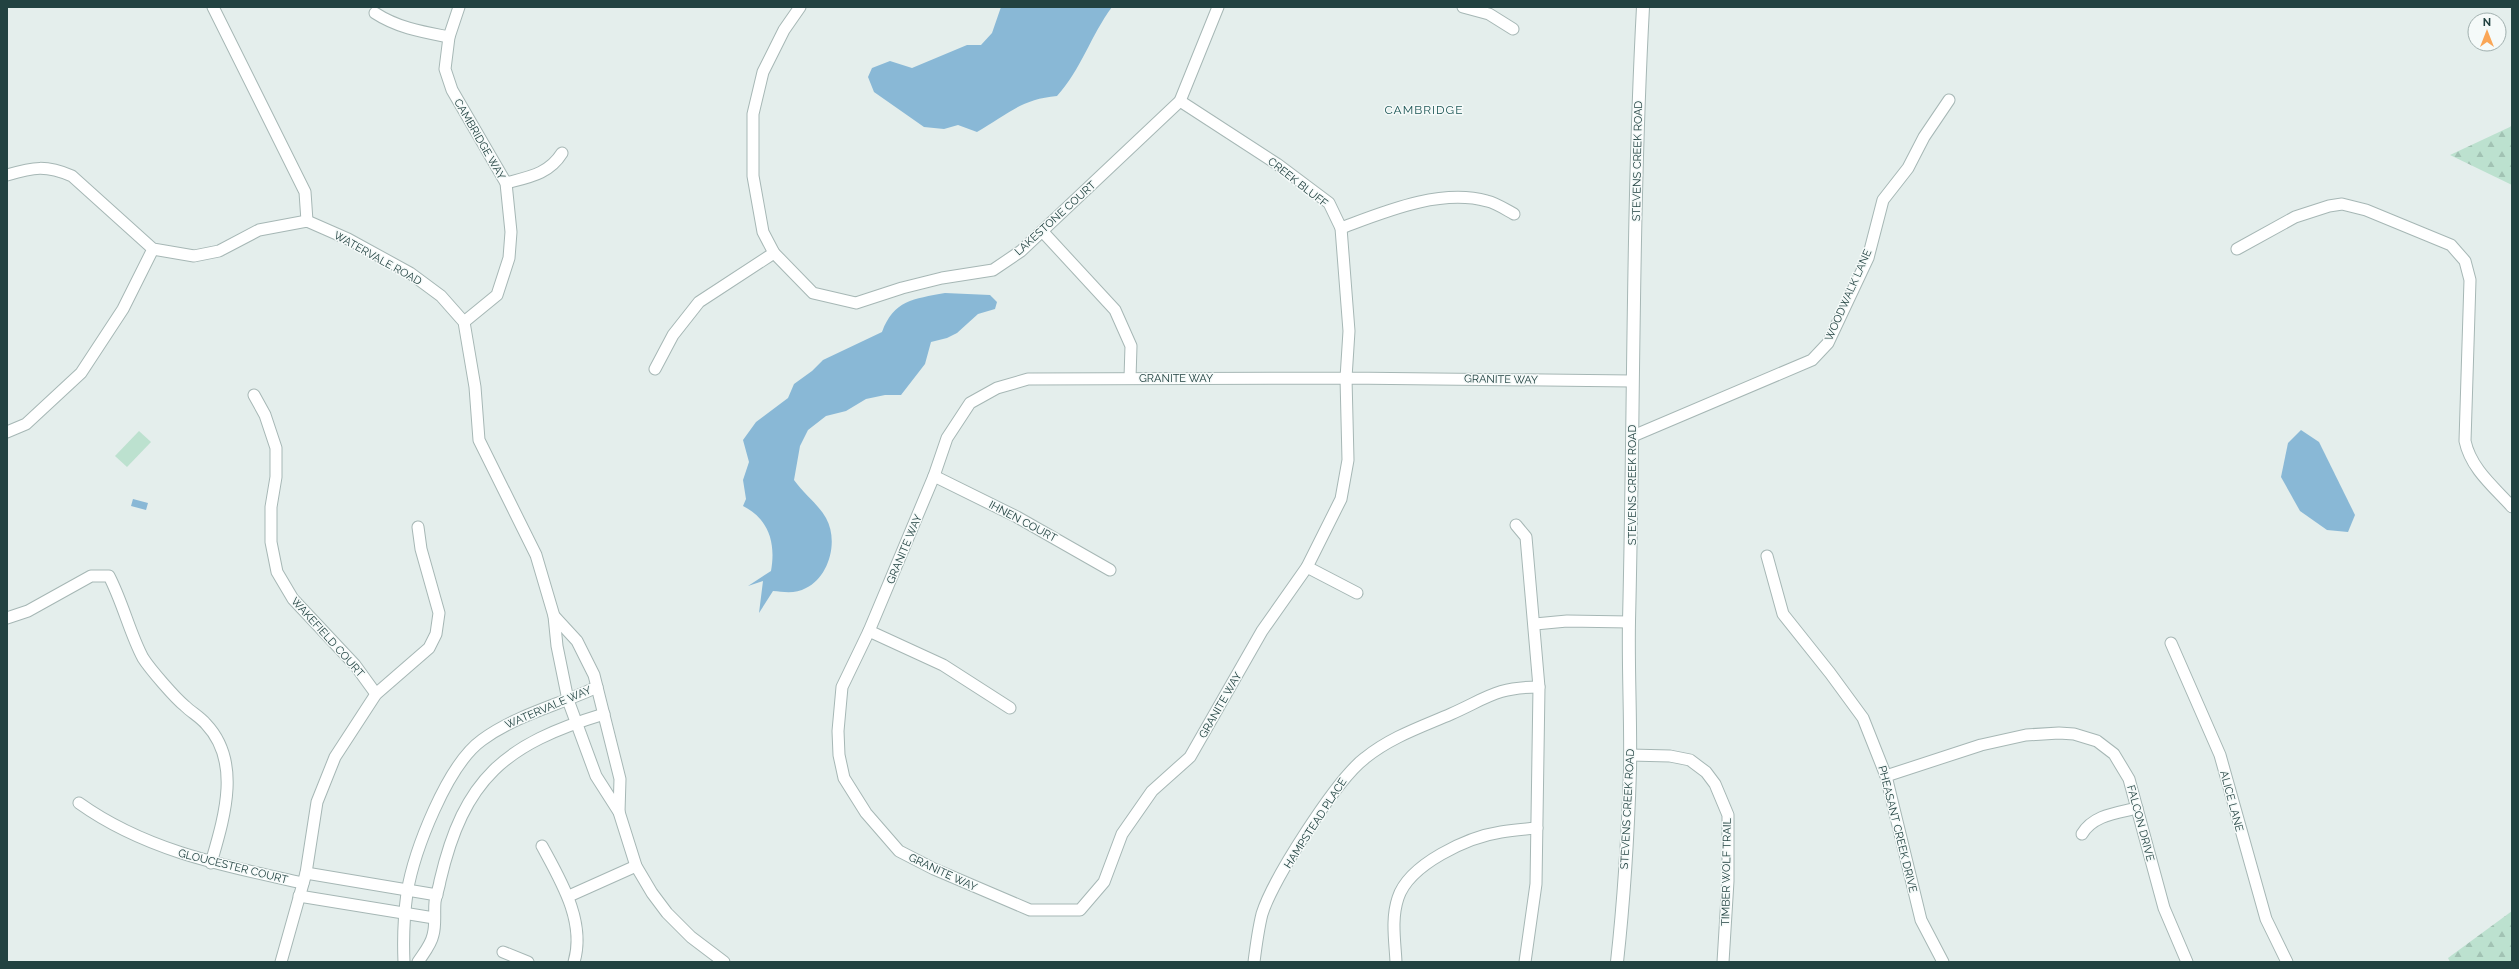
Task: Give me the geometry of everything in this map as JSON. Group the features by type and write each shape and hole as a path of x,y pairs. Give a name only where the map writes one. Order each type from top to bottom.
{"street":[{"path":"7,175 36,167 57,169 72,176 153,249 194,256 219,251 259,230 307,221 305,192 213,7"},
{"name":"CAMBRIDGE WAY","path":"459,7 449,37 445,69 452,90 506,183 511,232 509,258 497,295 464,322"},
{"name":"LAKESTONE COURT","path":"800,7 784,30 763,72 753,114 753,176 763,232 774,253 813,293 856,303 902,288 942,278 993,270 1021,251 1043,232 1180,101 1218,7"},
{"path":"1463,7 1489,14 1513,29"},
{"name":"STEVENS CREEK ROAD","path":"1617,962 1630,755 1629,622 1633,436 1631,381 1638,96 1643,7"},
{"path":"375,12 389,22 410,29 449,37"},
{"name":"WOODWALK LANE","path":"1633,436 1812,360 1828,343 1868,258 1883,200 1908,168 1924,137 1949,100"},
{"name":"CREEK BLUFF","path":"1180,101 1277,164 1329,203 1341,228 1349,331 1346,378"},
{"path":"506,183 541,174 555,165 562,153"},
{"path":"1341,228 1401,206 1458,198 1486,200 1514,214"},
{"path":"2237,249 2295,217 2329,206 2342,204 2366,210 2451,245 2465,261 2470,280 2465,441 2468,454 2474,466 2512,507"},
{"name":"WATERVALE ROAD","path":"307,221 348,239 410,273 441,296 464,322"},
{"path":"1043,232 1115,310 1131,346 1130,378"},
{"path":"7,432 26,424 81,373 123,309 153,249"},
{"path":"655,369 673,334 699,302 774,253"},
{"path":"464,322 475,387 479,440 536,555 554,616 557,646 568,700 596,776 619,812 636,866 667,913 691,937 724,962"},
{"name":"GRANITE WAY","path":"1346,378 1348,460 1341,499 1307,567 1262,631 1190,757 1152,791 1122,834 1104,882 1080,910 1030,910 934,869 899,851 866,813 844,778 839,755 838,731 842,687 868,631 934,476 947,438 970,403 997,388 1028,379 1346,378 1631,381"},
{"name":"WAKEFIELD COURT","path":"254,395 265,415 276,448 276,477 270,507 271,542 277,572 293,599 355,665 376,694"},
{"name":"IHNEN COURT","path":"934,476 1017,517 1110,570"},
{"path":"1516,525 1526,538 1535,624 1539,687 1536,884 1525,962"},
{"path":"281,962 305,878 317,802 332,764 351,729 376,694 429,648 436,634 439,612 421,549 418,527"},
{"name":"PHEASANT CREEK DRIVE","path":"1767,556 1783,614 1830,673 1863,718 1886,776 1921,920 1943,962"},
{"path":"1307,567 1357,593"},
{"path":"7,618 28,611 91,576 109,576 121,598 144,658 183,705 206,724 222,748 227,772 227,789 221,826 211,863"},
{"path":"554,616 577,641 594,675 620,779 619,812"},
{"path":"1535,624 1567,621 1629,622"},
{"path":"868,631 943,665 1010,708"},
{"name":"ALICE LANE","path":"2171,643 2220,755 2266,919 2287,962"},
{"name":"WATERVALE WAY","path":"404,962 405,914 408,892 428,825 457,766 480,741 504,725 597,687"},
{"name":"HAMPSTEAD PLACE","path":"1254,962 1259,927 1272,892 1344,778 1364,758 1405,733 1451,714 1496,692 1519,687 1539,687"},
{"path":"418,962 433,935 437,896 459,820 486,777 514,753 530,742 576,723 604,714"},
{"name":"FALCON DRIVE","path":"1886,776 1981,745 2026,735 2059,733 2074,734 2097,741 2114,754 2129,778 2164,908 2188,962"},
{"name":"TIMBER WOLF TRAIL","path":"1630,755 1670,756 1690,760 1706,772 1715,784 1728,815 1728,881 1723,962"},
{"name":"GLOUCESTER COURT","path":"79,803 98,816 165,848 211,863 305,878 437,896"},
{"path":"2082,834 2087,825 2102,817 2137,808"},
{"path":"1396,962 1394,922 1398,898 1409,878 1456,845 1500,832 1537,828"},
{"path":"542,846 569,896 579,946 574,962"},
{"path":"569,896 636,866"},
{"name":"GLOUCESTER COURT","path":"299,896 434,918"},
{"path":"503,952 528,962"}],"green space":[{"path":"2512,126 2512,185 2450,155"},
{"path":"139,431 151,442 127,467 115,456"},
{"path":"2512,911 2512,962 2450,962 2448,958"}],"water":[{"path":"1001,7 1112,7 1073,75 1057,96 1034,100 1024,104 977,132 958,125 944,129 924,127 874,92 868,77 872,68 890,61 912,68 967,45 981,45 992,33"},
{"path":"945,293 990,295 997,302 995,309 978,314 957,333 947,338 931,342 925,364 901,395 885,395 866,399 846,411 826,416 808,430 800,446 794,480 826,518 832,537 830,558 821,576 814,583 798,591 773,591 759,613 763,581 748,586 771,571 772,551 769,533 765,525 752,511 743,506 746,499 743,480 749,462 743,440 756,422 788,398 794,384 812,371 823,360 882,332 892,313 906,303 923,297"},
{"path":"2301,430 2319,442 2355,515 2348,532 2327,530 2300,511 2281,477 2288,443"},
{"path":"133,499 148,503 146,510 131,506"}],"district":[{"name":"CAMBRIDGE","path":"1424,110"}]}
